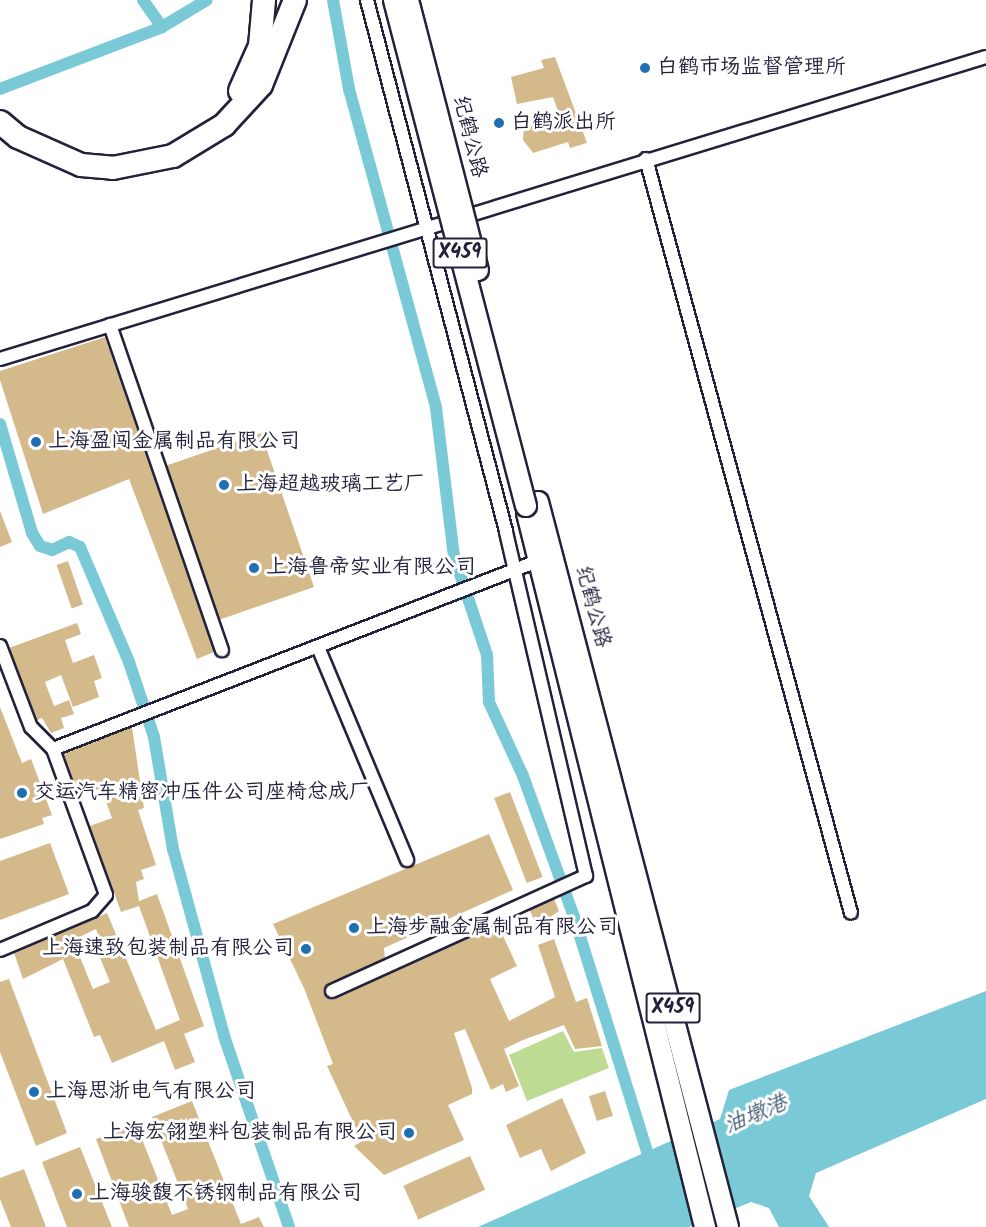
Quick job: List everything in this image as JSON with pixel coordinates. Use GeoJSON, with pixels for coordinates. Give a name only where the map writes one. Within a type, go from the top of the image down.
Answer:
{"type":"FeatureCollection","features":[{"type":"Feature","properties":{"kind":"highway"},"geometry":{"type":"LineString","coordinates":[[1,114],[51,146],[82,156],[113,159],[170,147],[195,135],[237,96],[260,46],[264,0]]}},
{"type":"Feature","properties":{"kind":"highway"},"geometry":{"type":"LineString","coordinates":[[1,114],[18,137],[81,165],[143,165],[172,156],[224,125],[261,85],[295,0]]}},
{"type":"Feature","properties":{"kind":"main road","name":"纪鹤公路"},"geometry":{"type":"LineString","coordinates":[[394,0],[532,504],[618,790],[728,1227]]}},
{"type":"Feature","properties":{"kind":"main road","name":"纪鹤公路"},"geometry":{"type":"LineString","coordinates":[[408,0],[532,504],[540,560],[705,1227]]}},
{"type":"Feature","properties":{"kind":"street"},"geometry":{"type":"LineString","coordinates":[[332,991],[586,876],[515,570],[367,0]]}},
{"type":"Feature","properties":{"kind":"street"},"geometry":{"type":"LineString","coordinates":[[2,359],[398,235],[986,57]]}},
{"type":"Feature","properties":{"kind":"street"},"geometry":{"type":"LineString","coordinates":[[646,159],[851,913]]}},
{"type":"Feature","properties":{"kind":"street"},"geometry":{"type":"LineString","coordinates":[[110,325],[222,650]]}},
{"type":"Feature","properties":{"kind":"street"},"geometry":{"type":"LineString","coordinates":[[53,749],[128,717],[454,597],[540,560]]}},
{"type":"Feature","properties":{"kind":"street"},"geometry":{"type":"LineString","coordinates":[[0,646],[31,727],[53,749],[105,901],[0,950]]}},
{"type":"Feature","properties":{"kind":"street"},"geometry":{"type":"LineString","coordinates":[[318,647],[407,860]]}},
{"type":"Feature","properties":{"kind":"green space"},"geometry":{"type":"Polygon","coordinates":[[[563,1031],[574,1052],[602,1048],[609,1068],[527,1101],[509,1055],[563,1031]]]}},
{"type":"Feature","properties":{"kind":"water","name":"油墩港"},"geometry":{"type":"Polygon","coordinates":[[[986,991],[986,1099],[816,1173],[809,1196],[829,1227],[779,1227],[769,1208],[751,1202],[689,1227],[478,1227],[720,1119],[729,1090],[986,991]]]}},
{"type":"Feature","properties":{"kind":"building"},"geometry":{"type":"Polygon","coordinates":[[[555,57],[587,143],[570,148],[568,142],[533,153],[523,140],[524,128],[560,117],[553,97],[517,104],[511,77],[544,68],[541,60],[555,57]]]}},
{"type":"Feature","properties":{"kind":"building"},"geometry":{"type":"Polygon","coordinates":[[[105,337],[214,652],[197,659],[129,479],[43,514],[0,380],[0,371],[105,337]]]}},
{"type":"Feature","properties":{"kind":"building"},"geometry":{"type":"Polygon","coordinates":[[[261,433],[314,587],[220,620],[166,466],[261,433]]]}},
{"type":"Feature","properties":{"kind":"building"},"geometry":{"type":"Polygon","coordinates":[[[0,511],[12,542],[0,547],[0,511]]]}},
{"type":"Feature","properties":{"kind":"building"},"geometry":{"type":"Polygon","coordinates":[[[68,561],[83,604],[72,608],[57,565],[68,561]]]}},
{"type":"Feature","properties":{"kind":"building"},"geometry":{"type":"Polygon","coordinates":[[[77,623],[81,634],[65,640],[73,663],[94,655],[102,678],[94,681],[99,697],[73,707],[61,675],[45,682],[54,706],[69,700],[74,714],[61,718],[64,728],[51,733],[42,718],[37,720],[9,648],[77,623]]]}},
{"type":"Feature","properties":{"kind":"building","name":"交运汽车精密冲压件公司座椅总成厂"},"geometry":{"type":"Polygon","coordinates":[[[0,707],[22,763],[31,759],[52,815],[42,818],[44,824],[0,839],[0,707]]]}},
{"type":"Feature","properties":{"kind":"building"},"geometry":{"type":"Polygon","coordinates":[[[132,727],[144,808],[138,810],[156,865],[141,870],[144,879],[136,882],[139,901],[157,894],[204,1026],[184,1034],[195,1062],[175,1070],[164,1041],[112,1063],[100,1035],[94,1037],[63,959],[23,979],[14,953],[107,913],[156,1030],[180,1020],[139,906],[121,912],[90,826],[112,818],[101,788],[79,796],[64,754],[132,727]],[[96,929],[73,940],[93,989],[110,982],[96,948],[102,945],[96,929]]]}},
{"type":"Feature","properties":{"kind":"building"},"geometry":{"type":"Polygon","coordinates":[[[510,792],[543,877],[527,883],[494,798],[510,792]]]}},
{"type":"Feature","properties":{"kind":"building"},"geometry":{"type":"Polygon","coordinates":[[[489,834],[513,890],[384,948],[385,958],[328,984],[325,995],[335,999],[498,925],[517,966],[490,979],[509,1021],[555,997],[538,945],[554,939],[576,1002],[587,998],[602,1046],[575,1049],[564,1025],[504,1049],[519,1086],[506,1092],[503,1084],[491,1090],[465,1029],[454,1033],[472,1088],[472,1094],[448,1105],[464,1140],[384,1175],[354,1146],[362,1141],[327,1066],[333,1064],[304,988],[273,924],[489,834]]]}},
{"type":"Feature","properties":{"kind":"building"},"geometry":{"type":"Polygon","coordinates":[[[50,843],[69,894],[0,920],[0,861],[50,843]]]}},
{"type":"Feature","properties":{"kind":"building"},"geometry":{"type":"Polygon","coordinates":[[[554,899],[559,911],[536,927],[530,910],[554,899]]]}},
{"type":"Feature","properties":{"kind":"building","name":"上海思浙电气有限公司"},"geometry":{"type":"Polygon","coordinates":[[[9,979],[67,1133],[36,1146],[0,1052],[0,982],[9,979]]]}},
{"type":"Feature","properties":{"kind":"building"},"geometry":{"type":"Polygon","coordinates":[[[605,1091],[613,1116],[597,1121],[589,1096],[605,1091]]]}},
{"type":"Feature","properties":{"kind":"building"},"geometry":{"type":"Polygon","coordinates":[[[562,1098],[586,1153],[551,1171],[541,1149],[520,1158],[506,1125],[562,1098]]]}},
{"type":"Feature","properties":{"kind":"building"},"geometry":{"type":"Polygon","coordinates":[[[192,1101],[241,1224],[259,1217],[264,1227],[129,1227],[96,1139],[136,1124],[172,1215],[188,1209],[152,1117],[192,1101]]]}},
{"type":"Feature","properties":{"kind":"building","name":"上海骏馥不锈钢制品有限公司"},"geometry":{"type":"Polygon","coordinates":[[[80,1147],[112,1227],[67,1227],[42,1162],[80,1147]]]}},
{"type":"Feature","properties":{"kind":"building"},"geometry":{"type":"Polygon","coordinates":[[[470,1156],[485,1190],[418,1219],[403,1186],[470,1156]]]}},
{"type":"Feature","properties":{"kind":"building"},"geometry":{"type":"Polygon","coordinates":[[[24,1169],[46,1227],[11,1227],[0,1199],[0,1178],[24,1169]]]}},
{"type":"Feature","properties":{"kind":"waterway"},"geometry":{"type":"LineString","coordinates":[[143,0],[162,27]]}},
{"type":"Feature","properties":{"kind":"waterway"},"geometry":{"type":"LineString","coordinates":[[0,89],[162,27],[207,0]]}},
{"type":"Feature","properties":{"kind":"waterway"},"geometry":{"type":"LineString","coordinates":[[333,0],[349,89],[436,408],[454,556],[487,655],[489,702],[523,776],[574,917],[647,1152]]}},
{"type":"Feature","properties":{"kind":"waterway"},"geometry":{"type":"LineString","coordinates":[[0,424],[32,533],[40,546],[52,550],[69,542],[80,547],[129,662],[154,737],[173,849],[224,1036],[289,1227]]}},
{"type":"Feature","properties":{"kind":"place","name":"白鹤市场监督管理所"},"geometry":{"type":"Point","coordinates":[645,68]}},
{"type":"Feature","properties":{"kind":"place","name":"白鹤派出所"},"geometry":{"type":"Point","coordinates":[499,123]}},
{"type":"Feature","properties":{"kind":"place","name":"上海盈闯金属制品有限公司"},"geometry":{"type":"Point","coordinates":[36,442]}},
{"type":"Feature","properties":{"kind":"place","name":"上海超越玻璃工艺厂"},"geometry":{"type":"Point","coordinates":[224,485]}},
{"type":"Feature","properties":{"kind":"place","name":"上海鲁帝实业有限公司"},"geometry":{"type":"Point","coordinates":[254,568]}},
{"type":"Feature","properties":{"kind":"place","name":"交运汽车精密冲压件公司座椅总成厂"},"geometry":{"type":"Point","coordinates":[22,793]}},
{"type":"Feature","properties":{"kind":"place","name":"上海步融金属制品有限公司"},"geometry":{"type":"Point","coordinates":[354,928]}},
{"type":"Feature","properties":{"kind":"place","name":"上海速致包装制品有限公司"},"geometry":{"type":"Point","coordinates":[306,949]}},
{"type":"Feature","properties":{"kind":"place","name":"上海思浙电气有限公司"},"geometry":{"type":"Point","coordinates":[34,1092]}},
{"type":"Feature","properties":{"kind":"place","name":"上海宏翎塑料包装制品有限公司"},"geometry":{"type":"Point","coordinates":[409,1133]}},
{"type":"Feature","properties":{"kind":"place","name":"上海骏馥不锈钢制品有限公司"},"geometry":{"type":"Point","coordinates":[77,1194]}}]}
